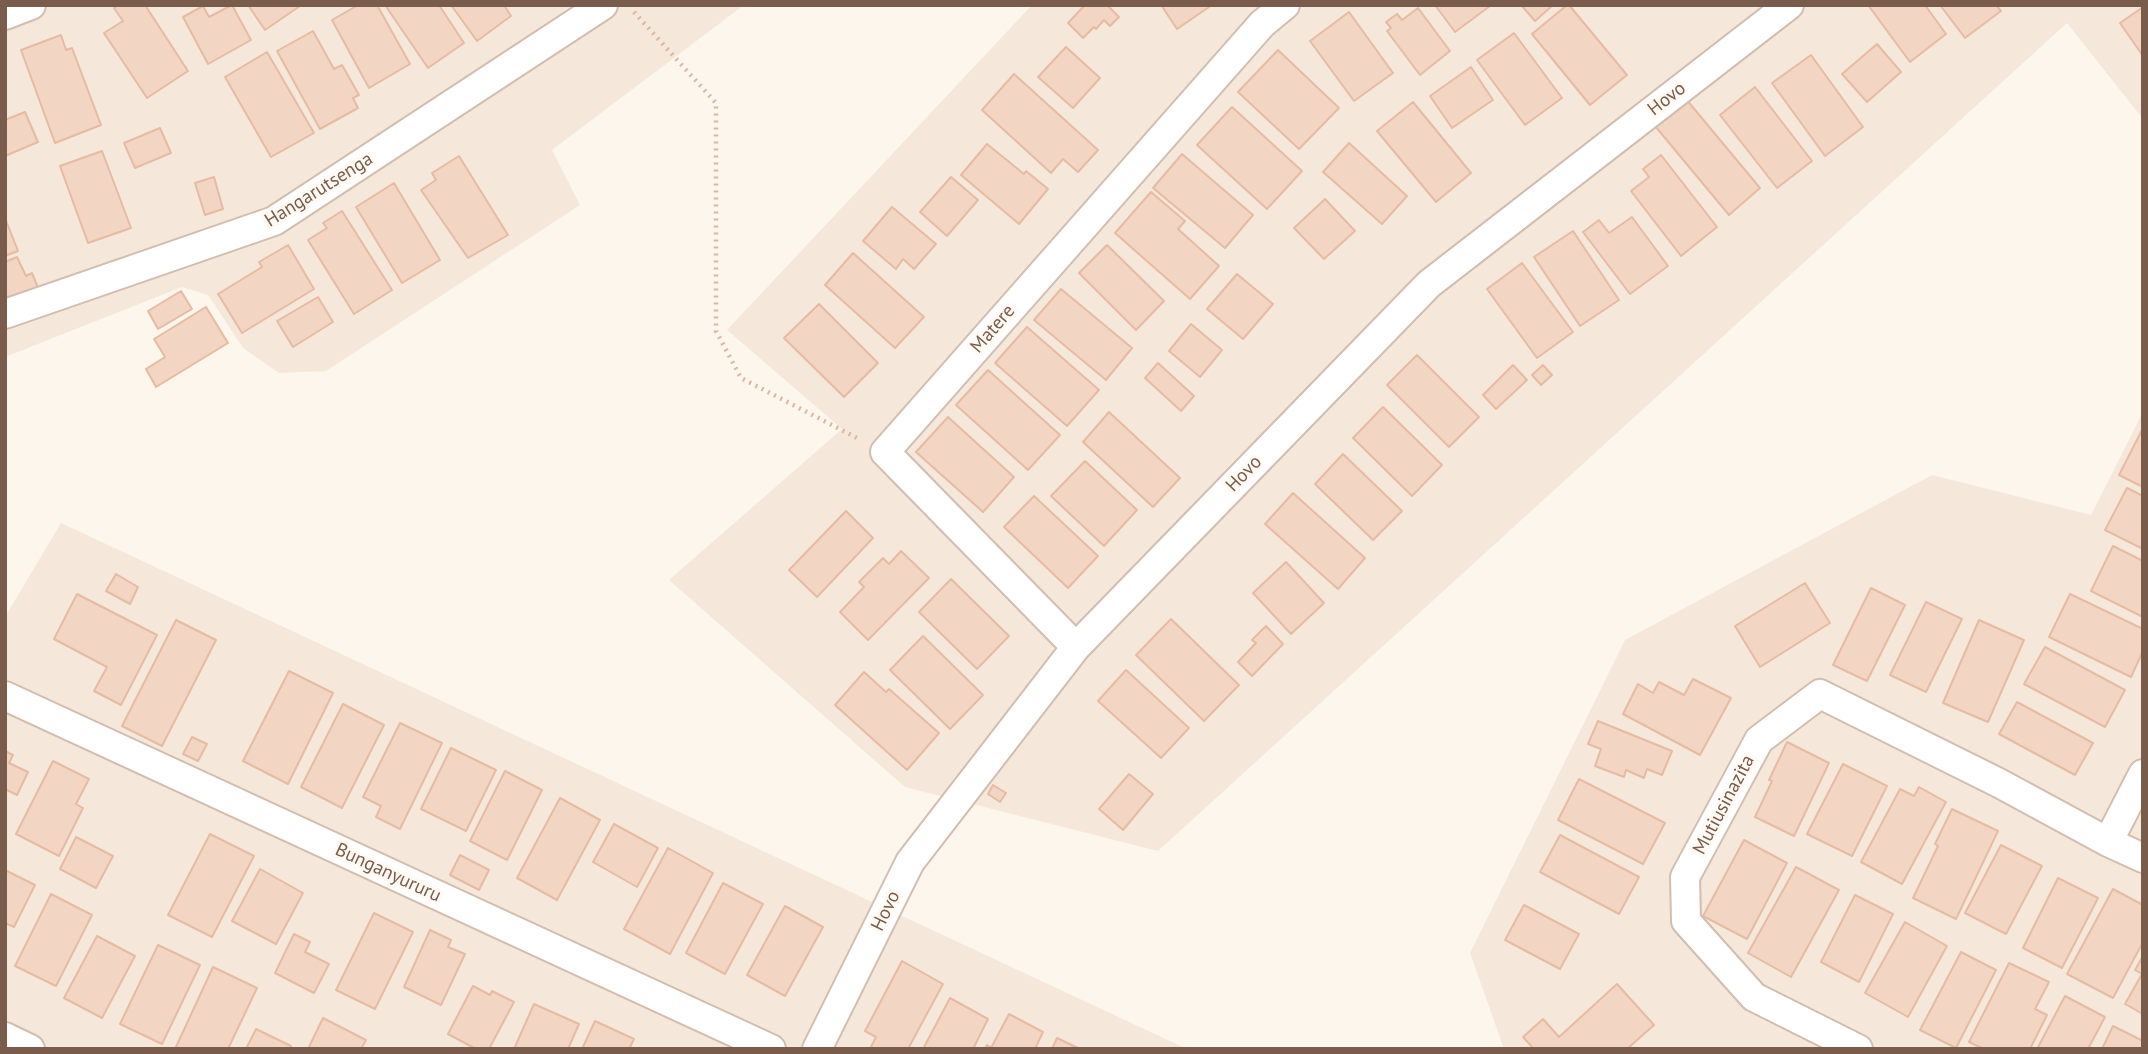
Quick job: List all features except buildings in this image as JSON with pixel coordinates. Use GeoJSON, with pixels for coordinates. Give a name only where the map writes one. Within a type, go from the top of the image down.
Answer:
{"type":"FeatureCollection","features":[{"type":"Feature","properties":{"kind":"street"},"geometry":{"type":"LineString","coordinates":[[5,15],[32,5]]}},
{"type":"Feature","properties":{"kind":"street","name":"Hangarutsenga"},"geometry":{"type":"LineString","coordinates":[[5,314],[274,221],[603,5]]}},
{"type":"Feature","properties":{"kind":"street","name":"Matere"},"geometry":{"type":"LineString","coordinates":[[885,452],[1262,24],[1285,5]]}},
{"type":"Feature","properties":{"kind":"street","name":"Hovo"},"geometry":{"type":"LineString","coordinates":[[817,1049],[910,862],[1076,647],[1429,284],[1789,5]]}},
{"type":"Feature","properties":{"kind":"street"},"geometry":{"type":"LineString","coordinates":[[885,452],[1076,647]]}},
{"type":"Feature","properties":{"kind":"street","name":"Mutiusinazita"},"geometry":{"type":"LineString","coordinates":[[1858,1049],[1754,997],[1686,921],[1685,877],[1759,740],[1820,694],[2143,858]]}},
{"type":"Feature","properties":{"kind":"street","name":"Bunganyururu"},"geometry":{"type":"LineString","coordinates":[[5,696],[771,1049]]}},
{"type":"Feature","properties":{"kind":"street"},"geometry":{"type":"LineString","coordinates":[[2108,842],[2143,774]]}},
{"type":"Feature","properties":{"kind":"path"},"geometry":{"type":"LineString","coordinates":[[628,5],[716,103],[716,331],[741,378],[885,452]]}},
{"type":"Feature","properties":{"kind":"shaded area"},"geometry":{"type":"Polygon","coordinates":[[[5,5],[744,5],[552,150],[580,205],[326,371],[279,373],[243,348],[208,295],[182,287],[5,357],[5,5]]]}},
{"type":"Feature","properties":{"kind":"shaded area"},"geometry":{"type":"Polygon","coordinates":[[[1032,5],[2143,5],[2143,119],[2067,23],[1158,851],[905,787],[669,580],[842,429],[727,330],[1032,5]]]}},
{"type":"Feature","properties":{"kind":"shaded area"},"geometry":{"type":"Polygon","coordinates":[[[2143,412],[2143,1049],[1504,1049],[1470,953],[1625,640],[1932,475],[2091,515],[2143,412]]]}},
{"type":"Feature","properties":{"kind":"shaded area"},"geometry":{"type":"Polygon","coordinates":[[[61,523],[1187,1049],[5,1049],[5,617],[61,523]]]}}]}
